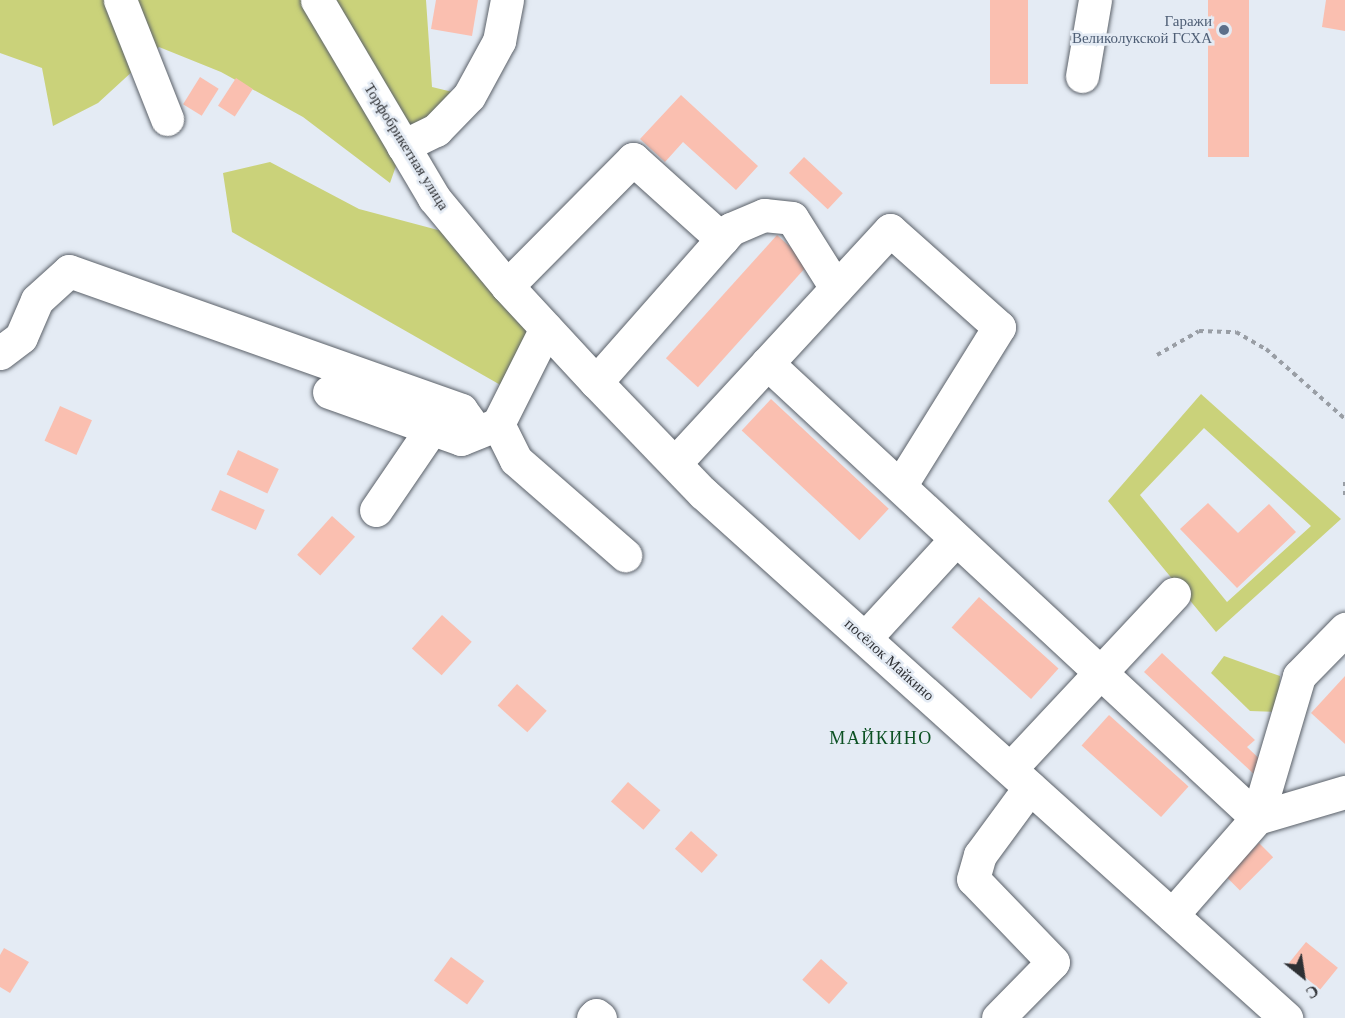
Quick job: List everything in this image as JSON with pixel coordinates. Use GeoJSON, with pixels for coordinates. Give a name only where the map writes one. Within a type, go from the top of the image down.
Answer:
{"type":"FeatureCollection","features":[{"type":"Feature","properties":{"kind":"street"},"geometry":{"type":"LineString","coordinates":[[120,0],[167,119]]}},
{"type":"Feature","properties":{"kind":"street","name":"Торфобрикетная улица"},"geometry":{"type":"LineString","coordinates":[[316,0],[434,198],[507,286]]}},
{"type":"Feature","properties":{"kind":"street"},"geometry":{"type":"LineString","coordinates":[[403,146],[436,130],[469,96],[499,41],[507,0]]}},
{"type":"Feature","properties":{"kind":"street"},"geometry":{"type":"LineString","coordinates":[[1082,76],[1095,0]]}},
{"type":"Feature","properties":{"kind":"street"},"geometry":{"type":"LineString","coordinates":[[507,286],[633,159],[722,239]]}},
{"type":"Feature","properties":{"kind":"street"},"geometry":{"type":"LineString","coordinates":[[596,382],[731,229],[764,215],[792,218],[836,288]]}},
{"type":"Feature","properties":{"kind":"street"},"geometry":{"type":"LineString","coordinates":[[675,463],[890,230],[999,327],[900,486]]}},
{"type":"Feature","properties":{"kind":"street"},"geometry":{"type":"LineString","coordinates":[[0,353],[21,337],[37,300],[69,271],[461,410],[488,428],[516,460],[625,555]]}},
{"type":"Feature","properties":{"kind":"street","name":"посёлок Майкино"},"geometry":{"type":"LineString","coordinates":[[507,286],[703,493],[1286,1018]]}},
{"type":"Feature","properties":{"kind":"street"},"geometry":{"type":"LineString","coordinates":[[328,392],[461,438],[488,428],[546,328]]}},
{"type":"Feature","properties":{"kind":"street"},"geometry":{"type":"LineString","coordinates":[[767,363],[1257,818]]}},
{"type":"Feature","properties":{"kind":"street"},"geometry":{"type":"LineString","coordinates":[[376,510],[432,428]]}},
{"type":"Feature","properties":{"kind":"street"},"geometry":{"type":"LineString","coordinates":[[865,638],[956,539]]}},
{"type":"Feature","properties":{"kind":"street"},"geometry":{"type":"LineString","coordinates":[[998,1018],[1053,962],[973,879],[980,855],[1020,778],[1100,673],[1174,594]]}},
{"type":"Feature","properties":{"kind":"street"},"geometry":{"type":"LineString","coordinates":[[1172,915],[1257,818],[1299,676],[1345,629]]}},
{"type":"Feature","properties":{"kind":"street"},"geometry":{"type":"LineString","coordinates":[[1257,818],[1345,792]]}},
{"type":"Feature","properties":{"kind":"street"},"geometry":{"type":"LineString","coordinates":[[593,1018],[596,1015],[600,1018]]}},
{"type":"Feature","properties":{"kind":"path"},"geometry":{"type":"LineString","coordinates":[[1157,355],[1199,331],[1236,332],[1266,349],[1345,419]]}},
{"type":"Feature","properties":{"kind":"path"},"geometry":{"type":"LineString","coordinates":[[1345,482],[1345,495]]}},
{"type":"Feature","properties":{"kind":"green space"},"geometry":{"type":"Polygon","coordinates":[[[0,0],[426,0],[432,87],[469,96],[403,146],[390,183],[303,117],[221,72],[159,47],[98,103],[53,126],[42,68],[0,53],[0,0]]]}},
{"type":"Feature","properties":{"kind":"green space"},"geometry":{"type":"Polygon","coordinates":[[[270,162],[359,209],[468,238],[546,328],[504,387],[232,232],[223,173],[270,162]]]}},
{"type":"Feature","properties":{"kind":"green space"},"geometry":{"type":"Polygon","coordinates":[[[1201,394],[1341,519],[1216,632],[1108,501],[1201,394]],[[1204,428],[1140,495],[1227,602],[1311,526],[1204,428]]]}},
{"type":"Feature","properties":{"kind":"green space"},"geometry":{"type":"Polygon","coordinates":[[[1224,656],[1280,676],[1278,712],[1250,711],[1211,673],[1224,656]]]}},
{"type":"Feature","properties":{"kind":"building"},"geometry":{"type":"Polygon","coordinates":[[[436,0],[478,0],[472,36],[431,29],[436,0]]]}},
{"type":"Feature","properties":{"kind":"building"},"geometry":{"type":"Polygon","coordinates":[[[990,0],[1028,0],[1028,84],[990,84],[990,0]]]}},
{"type":"Feature","properties":{"kind":"building"},"geometry":{"type":"Polygon","coordinates":[[[1208,0],[1249,0],[1249,157],[1208,157],[1208,0]]]}},
{"type":"Feature","properties":{"kind":"building"},"geometry":{"type":"Polygon","coordinates":[[[1326,0],[1345,0],[1345,31],[1322,27],[1326,0]]]}},
{"type":"Feature","properties":{"kind":"building"},"geometry":{"type":"Polygon","coordinates":[[[200,77],[219,89],[202,116],[183,104],[200,77]]]}},
{"type":"Feature","properties":{"kind":"building"},"geometry":{"type":"Polygon","coordinates":[[[236,78],[253,89],[235,117],[218,106],[236,78]]]}},
{"type":"Feature","properties":{"kind":"building"},"geometry":{"type":"Polygon","coordinates":[[[681,95],[758,166],[736,190],[683,142],[665,162],[640,139],[681,95]]]}},
{"type":"Feature","properties":{"kind":"building"},"geometry":{"type":"Polygon","coordinates":[[[804,157],[843,193],[828,209],[789,173],[804,157]]]}},
{"type":"Feature","properties":{"kind":"building"},"geometry":{"type":"Polygon","coordinates":[[[777,235],[809,264],[698,387],[666,358],[777,235]]]}},
{"type":"Feature","properties":{"kind":"building"},"geometry":{"type":"Polygon","coordinates":[[[771,399],[889,509],[859,540],[742,430],[771,399]]]}},
{"type":"Feature","properties":{"kind":"building"},"geometry":{"type":"Polygon","coordinates":[[[60,406],[92,420],[77,455],[45,441],[60,406]]]}},
{"type":"Feature","properties":{"kind":"building"},"geometry":{"type":"Polygon","coordinates":[[[238,450],[279,469],[267,493],[227,474],[238,450]]]}},
{"type":"Feature","properties":{"kind":"building"},"geometry":{"type":"Polygon","coordinates":[[[220,490],[265,510],[256,530],[211,510],[220,490]]]}},
{"type":"Feature","properties":{"kind":"building"},"geometry":{"type":"Polygon","coordinates":[[[1208,503],[1238,533],[1269,504],[1296,532],[1237,588],[1180,529],[1208,503]]]}},
{"type":"Feature","properties":{"kind":"building"},"geometry":{"type":"Polygon","coordinates":[[[332,516],[355,537],[320,575],[297,555],[332,516]]]}},
{"type":"Feature","properties":{"kind":"building"},"geometry":{"type":"Polygon","coordinates":[[[979,597],[1059,669],[1031,699],[952,627],[979,597]]]}},
{"type":"Feature","properties":{"kind":"building"},"geometry":{"type":"Polygon","coordinates":[[[442,615],[472,642],[442,675],[412,648],[442,615]]]}},
{"type":"Feature","properties":{"kind":"building"},"geometry":{"type":"Polygon","coordinates":[[[1162,653],[1255,740],[1247,747],[1266,765],[1256,776],[1144,672],[1162,653]]]}},
{"type":"Feature","properties":{"kind":"building"},"geometry":{"type":"Polygon","coordinates":[[[1345,676],[1345,744],[1311,713],[1345,676]]]}},
{"type":"Feature","properties":{"kind":"building"},"geometry":{"type":"Polygon","coordinates":[[[517,684],[547,711],[527,732],[498,706],[517,684]]]}},
{"type":"Feature","properties":{"kind":"building"},"geometry":{"type":"Polygon","coordinates":[[[1109,715],[1189,787],[1161,817],[1082,745],[1109,715]]]}},
{"type":"Feature","properties":{"kind":"building"},"geometry":{"type":"Polygon","coordinates":[[[628,782],[660,810],[643,830],[611,802],[628,782]]]}},
{"type":"Feature","properties":{"kind":"building"},"geometry":{"type":"Polygon","coordinates":[[[691,831],[718,855],[702,873],[675,849],[691,831]]]}},
{"type":"Feature","properties":{"kind":"building"},"geometry":{"type":"Polygon","coordinates":[[[1259,843],[1273,857],[1240,890],[1226,876],[1259,843]]]}},
{"type":"Feature","properties":{"kind":"building"},"geometry":{"type":"Polygon","coordinates":[[[1306,942],[1338,968],[1320,990],[1288,964],[1306,942]]]}},
{"type":"Feature","properties":{"kind":"building"},"geometry":{"type":"Polygon","coordinates":[[[4,948],[29,962],[10,993],[0,987],[0,955],[4,948]]]}},
{"type":"Feature","properties":{"kind":"building"},"geometry":{"type":"Polygon","coordinates":[[[451,957],[484,981],[467,1005],[434,980],[451,957]]]}},
{"type":"Feature","properties":{"kind":"building"},"geometry":{"type":"Polygon","coordinates":[[[821,959],[848,983],[829,1004],[802,980],[821,959]]]}},
{"type":"Feature","properties":{"kind":"place","name":"Гаражи Великолукской ГСХА"},"geometry":{"type":"Point","coordinates":[1224,30]}},
{"type":"Feature","properties":{"kind":"district","name":"МАЙКИНО"},"geometry":{"type":"Point","coordinates":[881,738]}}]}
